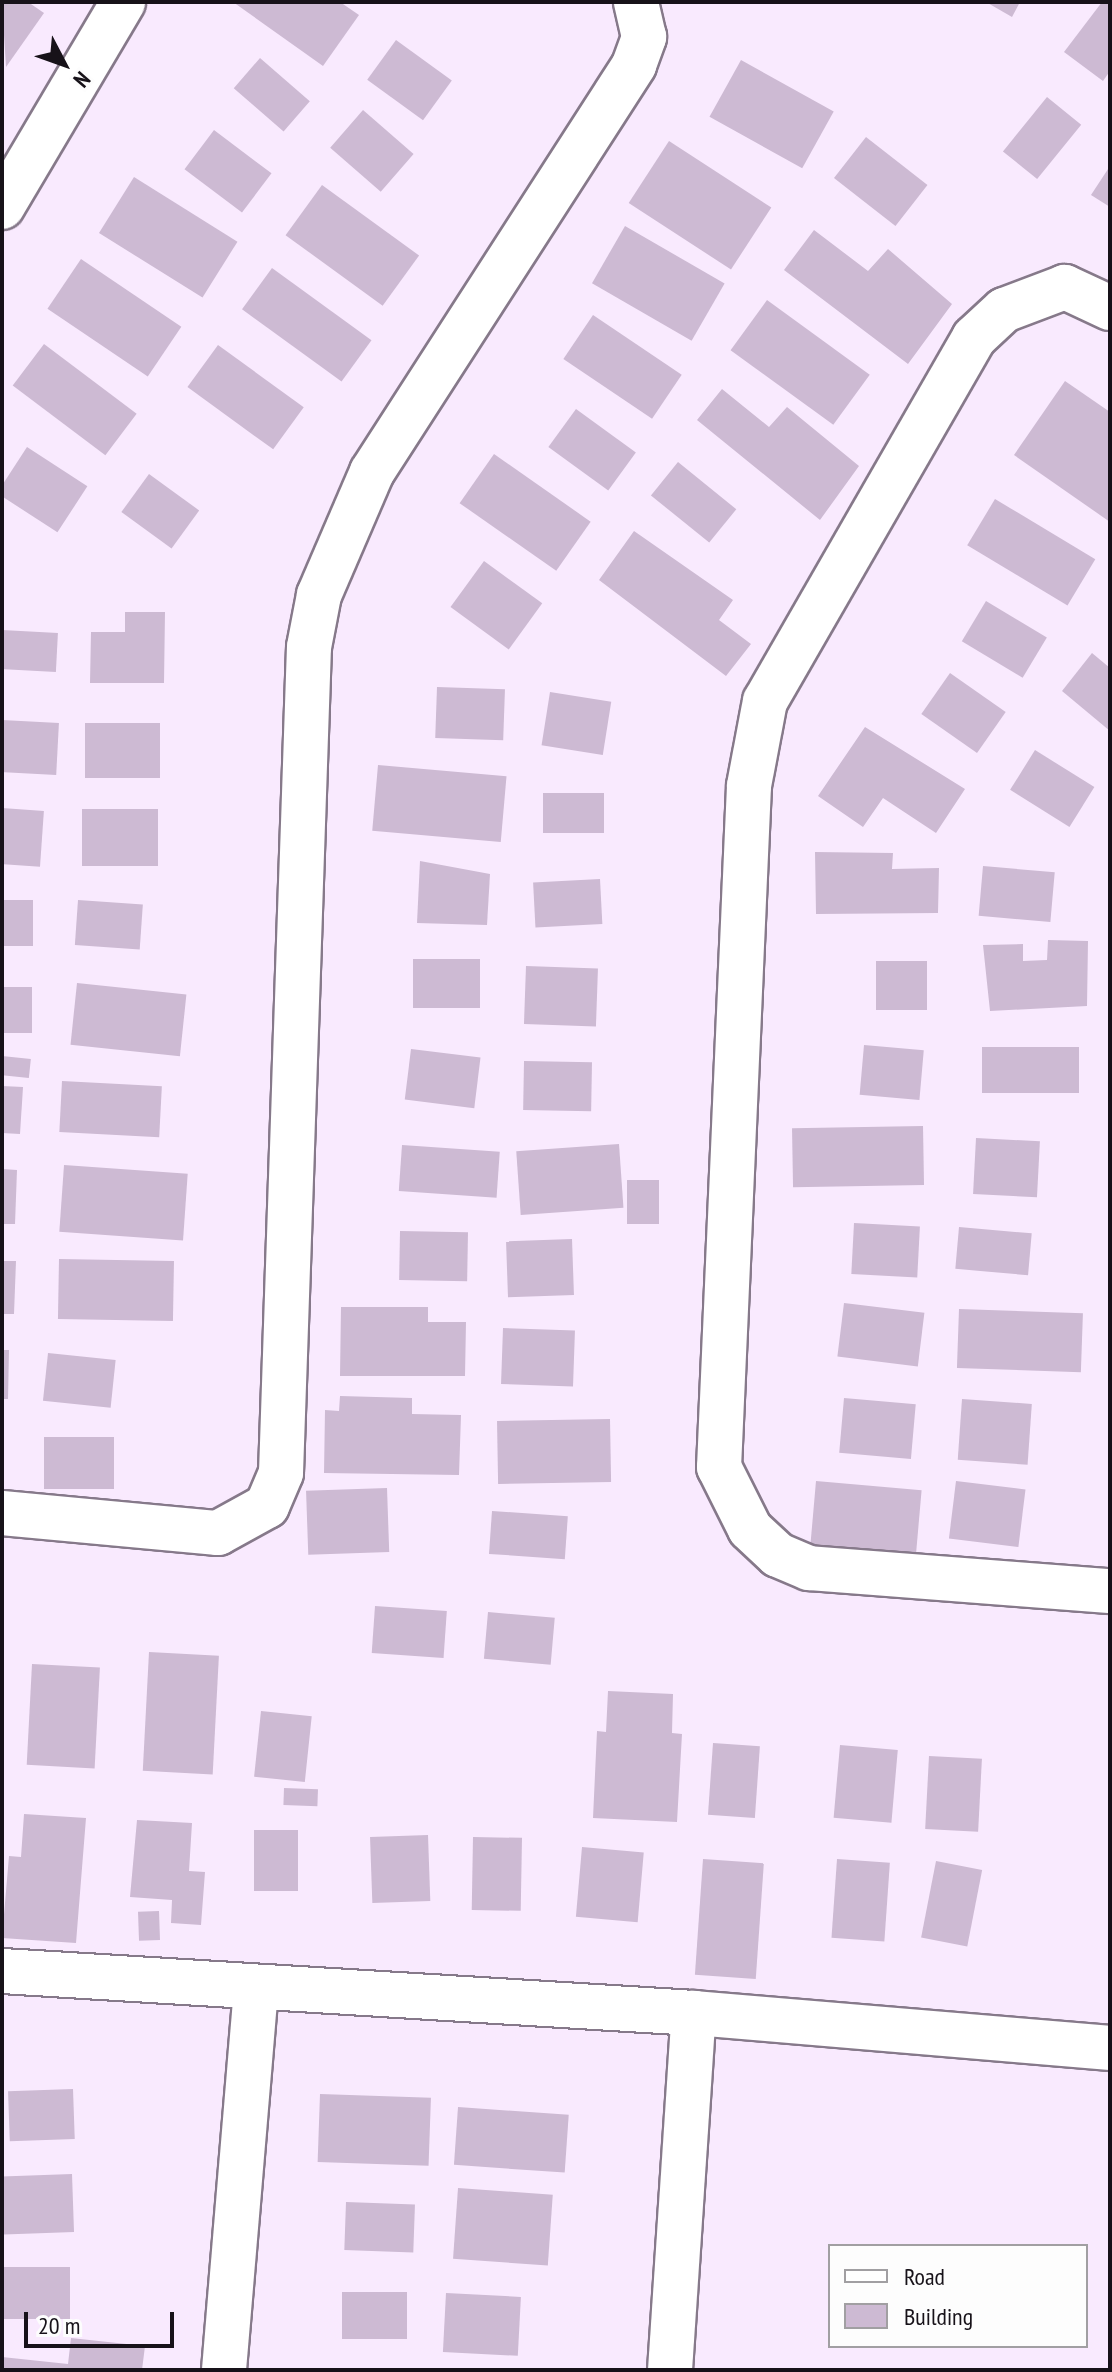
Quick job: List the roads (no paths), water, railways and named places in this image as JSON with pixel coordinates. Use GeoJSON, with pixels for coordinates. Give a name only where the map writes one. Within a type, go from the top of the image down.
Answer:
{"type":"FeatureCollection","features":[{"type":"Feature","properties":{"kind":"street"},"geometry":{"type":"LineString","coordinates":[[2,207],[123,2]]}},
{"type":"Feature","properties":{"kind":"street"},"geometry":{"type":"LineString","coordinates":[[2,1513],[218,1533],[267,1506],[281,1473],[309,647],[319,595],[372,472],[634,65],[644,37],[636,2]]}},
{"type":"Feature","properties":{"kind":"street"},"geometry":{"type":"LineString","coordinates":[[1110,308],[1065,287],[1004,310],[974,338],[765,701],[749,786],[719,1467],[750,1529],[778,1555],[809,1568],[1110,1591]]}},
{"type":"Feature","properties":{"kind":"street"},"geometry":{"type":"LineString","coordinates":[[2,1971],[694,2013],[1110,2048]]}},
{"type":"Feature","properties":{"kind":"street"},"geometry":{"type":"LineString","coordinates":[[224,2370],[256,1987]]}},
{"type":"Feature","properties":{"kind":"street"},"geometry":{"type":"LineString","coordinates":[[670,2370],[694,2013]]}}]}
